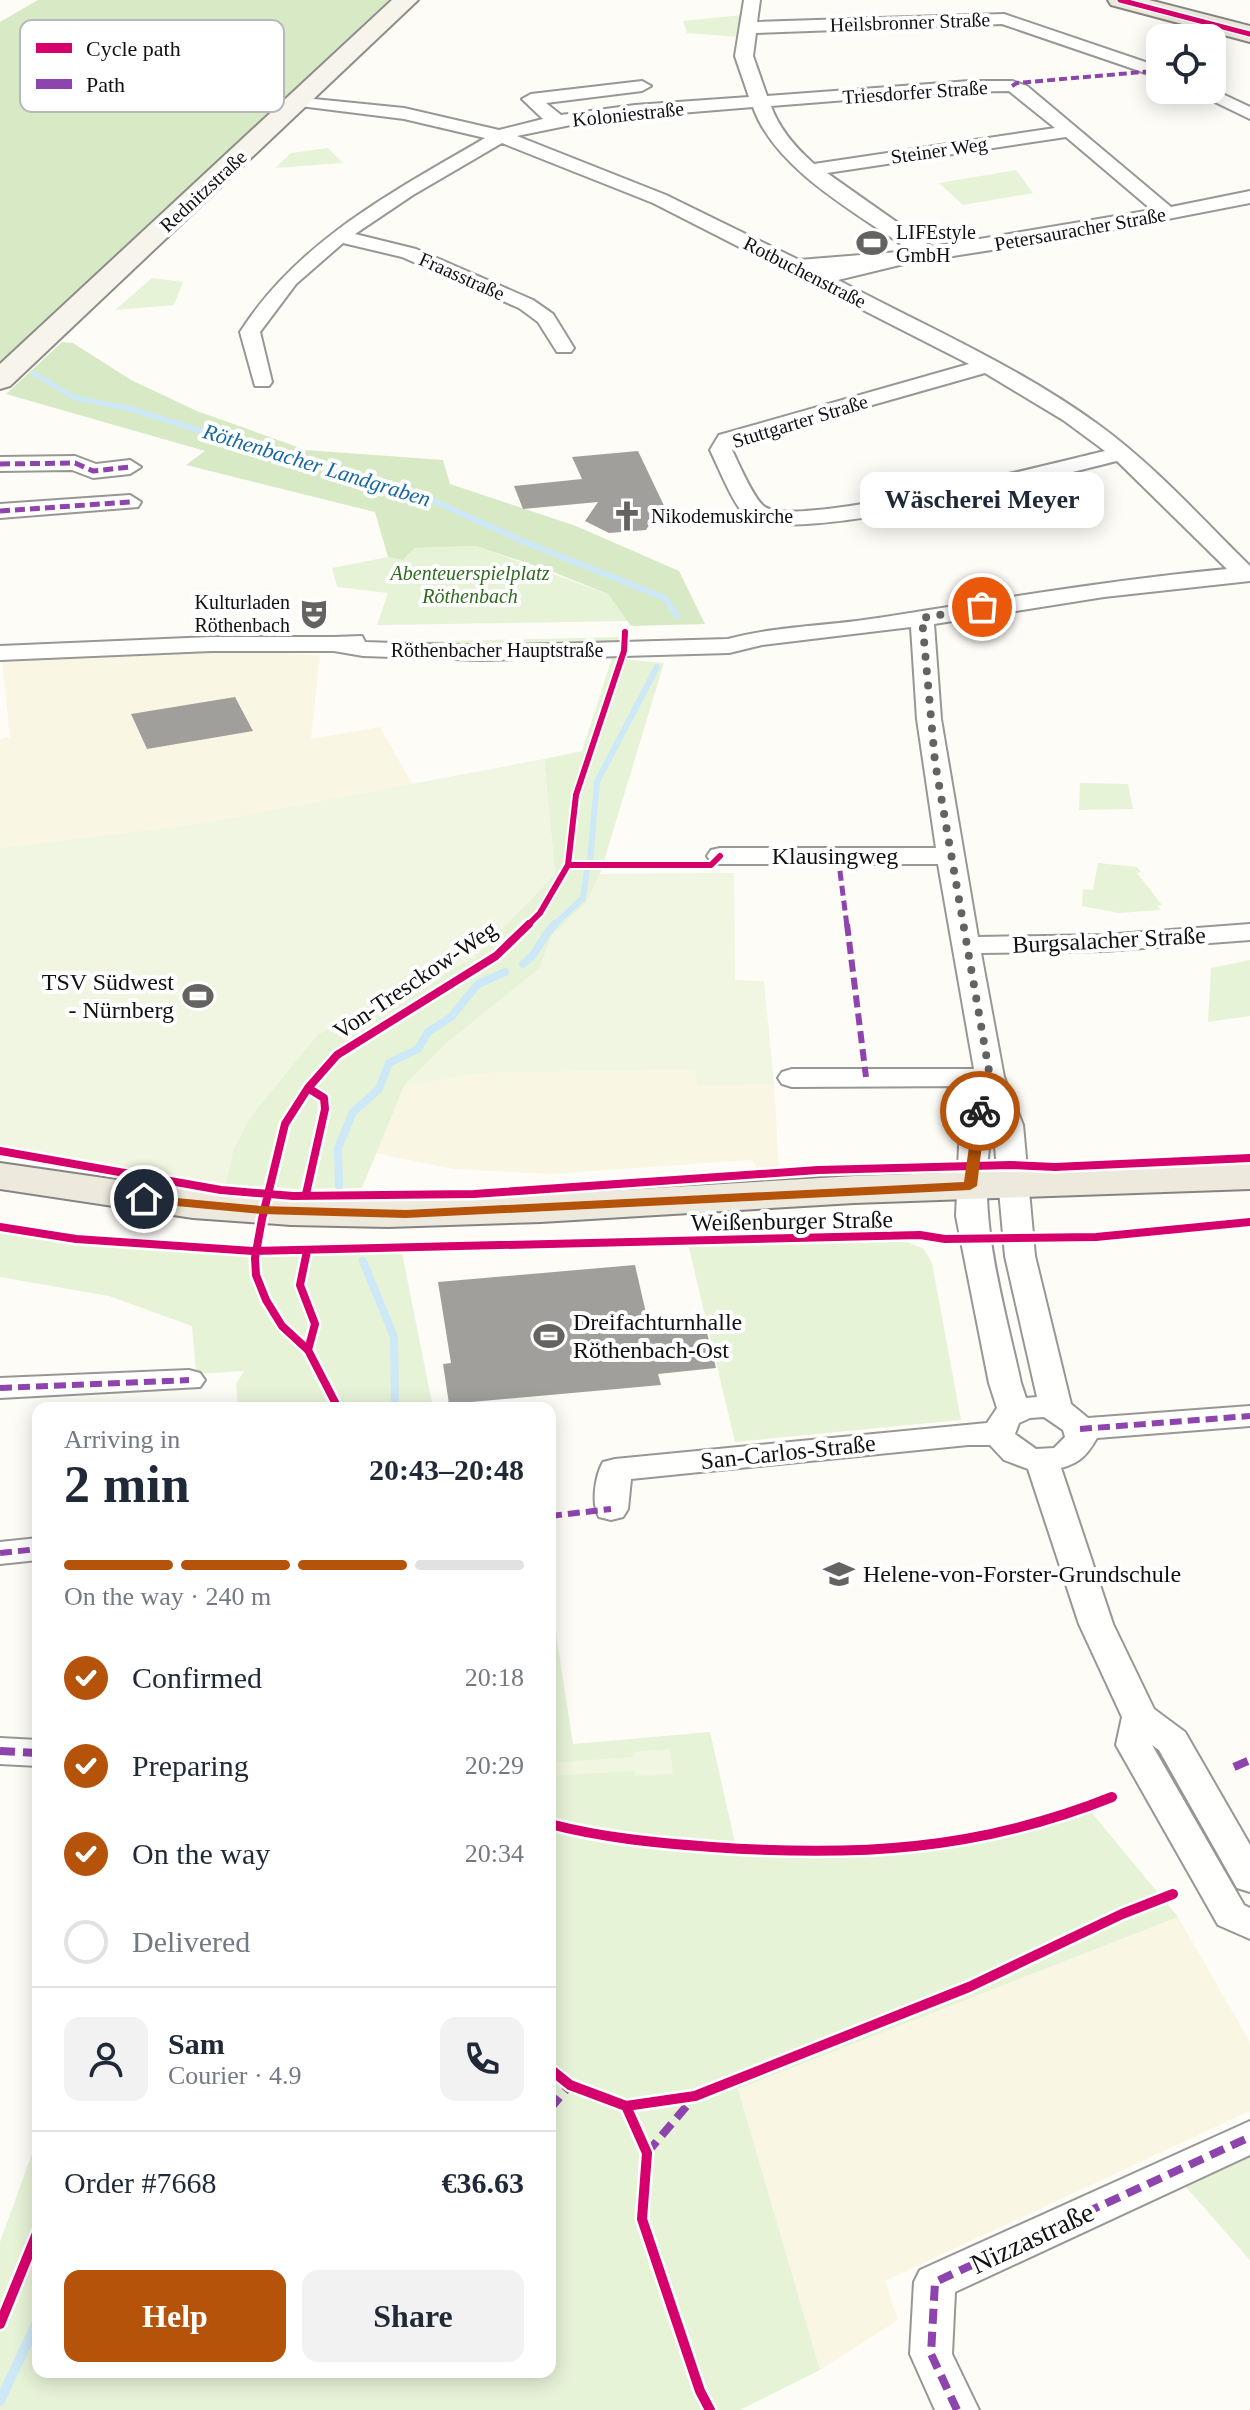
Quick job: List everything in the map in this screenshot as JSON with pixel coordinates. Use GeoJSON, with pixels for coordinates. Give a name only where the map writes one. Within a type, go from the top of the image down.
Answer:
{"type":"FeatureCollection","features":[{"type":"Feature","properties":{"kind":"main road","name":"Rednitzstraße"},"geometry":{"type":"LineString","coordinates":[[0,380],[406,0]]}},
{"type":"Feature","properties":{"kind":"main road"},"geometry":{"type":"LineString","coordinates":[[1120,0],[1250,34]]}},
{"type":"Feature","properties":{"kind":"main road"},"geometry":{"type":"LineString","coordinates":[[1145,0],[1250,27]]}},
{"type":"Feature","properties":{"kind":"main road","name":"Weißenburger Straße"},"geometry":{"type":"LineString","coordinates":[[0,1176],[181,1203],[357,1214],[471,1212],[785,1193],[992,1200],[1250,1203]]}},
{"type":"Feature","properties":{"kind":"main road","name":"Weißenburger Straße"},"geometry":{"type":"LineString","coordinates":[[0,1207],[136,1225],[285,1232],[992,1200],[1250,1176]]}},
{"type":"Feature","properties":{"kind":"street"},"geometry":{"type":"LineString","coordinates":[[752,0],[746,28],[745,67],[779,136],[810,170],[918,255]]}},
{"type":"Feature","properties":{"kind":"street","name":"Heilsbronner Straße"},"geometry":{"type":"LineString","coordinates":[[746,28],[1004,19],[1146,68]]}},
{"type":"Feature","properties":{"kind":"street"},"geometry":{"type":"LineString","coordinates":[[558,122],[531,99],[642,86]]}},
{"type":"Feature","properties":{"kind":"street","name":"Triesdorfer Straße"},"geometry":{"type":"LineString","coordinates":[[760,102],[1012,86],[1021,90],[1168,214]]}},
{"type":"Feature","properties":{"kind":"street","name":"Rotbuchenstraße"},"geometry":{"type":"LineString","coordinates":[[300,101],[438,120],[500,138],[593,171],[800,266],[1071,415],[1119,454],[1247,574]]}},
{"type":"Feature","properties":{"kind":"street","name":"Koloniestraße"},"geometry":{"type":"LineString","coordinates":[[262,382],[250,332],[272,297],[339,236],[414,186],[514,131],[622,113],[760,102]]}},
{"type":"Feature","properties":{"kind":"street"},"geometry":{"type":"LineString","coordinates":[[1226,103],[1250,114]]}},
{"type":"Feature","properties":{"kind":"street","name":"Steiner Weg"},"geometry":{"type":"LineString","coordinates":[[810,170],[1069,131]]}},
{"type":"Feature","properties":{"kind":"street","name":"Petersauracher Straße"},"geometry":{"type":"LineString","coordinates":[[800,266],[918,255],[1168,214],[1250,197]]}},
{"type":"Feature","properties":{"kind":"street","name":"Fraasstraße"},"geometry":{"type":"LineString","coordinates":[[339,236],[409,253],[526,304],[546,318],[564,348]]}},
{"type":"Feature","properties":{"kind":"street","name":"Petersauracher Straße"},"geometry":{"type":"LineString","coordinates":[[822,278],[918,255]]}},
{"type":"Feature","properties":{"kind":"street","name":"Stuttgarter Straße"},"geometry":{"type":"LineString","coordinates":[[986,366],[727,440],[721,450],[753,510],[771,519],[798,519],[926,500],[1119,454]]}},
{"type":"Feature","properties":{"kind":"street"},"geometry":{"type":"LineString","coordinates":[[0,464],[75,463],[93,471],[130,467]]}},
{"type":"Feature","properties":{"kind":"street"},"geometry":{"type":"LineString","coordinates":[[0,511],[130,502]]}},
{"type":"Feature","properties":{"kind":"street","name":"Röthenbacher Hauptstraße"},"geometry":{"type":"LineString","coordinates":[[0,653],[211,644],[334,644],[363,649],[482,653],[729,646],[756,637],[858,629],[1111,587],[1247,574]]}},
{"type":"Feature","properties":{"kind":"street"},"geometry":{"type":"LineString","coordinates":[[922,618],[929,719],[950,856],[990,1077],[1008,1125],[992,1200],[1020,1256],[1068,1420],[1081,1437],[1073,1451],[1065,1456],[1042,1460],[1018,1455],[1002,1442],[1007,1422],[1005,1383],[992,1200],[979,1115],[990,1077]]}},
{"type":"Feature","properties":{"kind":"street","name":"Klausingweg"},"geometry":{"type":"LineString","coordinates":[[720,856],[950,856]]}},
{"type":"Feature","properties":{"kind":"street","name":"Burgsalacher Straße"},"geometry":{"type":"LineString","coordinates":[[967,945],[1104,943],[1250,932]]}},
{"type":"Feature","properties":{"kind":"street"},"geometry":{"type":"LineString","coordinates":[[792,1078],[990,1077]]}},
{"type":"Feature","properties":{"kind":"street"},"geometry":{"type":"LineString","coordinates":[[0,1388],[189,1380]]}},
{"type":"Feature","properties":{"kind":"street"},"geometry":{"type":"LineString","coordinates":[[1007,1422],[1035,1407],[1068,1420],[1250,1416]]}},
{"type":"Feature","properties":{"kind":"street","name":"San-Carlos-Straße"},"geometry":{"type":"LineString","coordinates":[[611,1509],[615,1470],[968,1434],[1007,1422]]}},
{"type":"Feature","properties":{"kind":"street"},"geometry":{"type":"LineString","coordinates":[[1042,1460],[1096,1624],[1140,1717],[1172,1741],[1250,1878]]}},
{"type":"Feature","properties":{"kind":"street"},"geometry":{"type":"LineString","coordinates":[[0,1553],[32,1550]]}},
{"type":"Feature","properties":{"kind":"street"},"geometry":{"type":"LineString","coordinates":[[1140,1717],[1134,1745],[1231,1915],[1250,1925]]}},
{"type":"Feature","properties":{"kind":"street"},"geometry":{"type":"LineString","coordinates":[[0,1751],[32,1753]]}},
{"type":"Feature","properties":{"kind":"street","name":"Nizzastraße"},"geometry":{"type":"LineString","coordinates":[[957,2410],[931,2354],[935,2282],[1250,2137]]}},
{"type":"Feature","properties":{"kind":"shaded area"},"geometry":{"type":"Polygon","coordinates":[[[233,650],[320,655],[311,739],[380,727],[412,784],[198,824],[0,848],[0,739],[10,737],[2,659],[233,650]]]}},
{"type":"Feature","properties":{"kind":"shaded area"},"geometry":{"type":"Polygon","coordinates":[[[696,1070],[697,1086],[774,1084],[779,1170],[756,1172],[756,1165],[750,1160],[551,1174],[453,1169],[374,1153],[404,1086],[413,1083],[481,1073],[696,1070]]]}},
{"type":"Feature","properties":{"kind":"shaded area"},"geometry":{"type":"Polygon","coordinates":[[[1178,1917],[1250,2042],[1250,2111],[885,2281],[898,2320],[820,2370],[738,2089],[1178,1917]]]}},
{"type":"Feature","properties":{"kind":"green space"},"geometry":{"type":"Polygon","coordinates":[[[38,0],[389,0],[284,98],[284,20],[20,20],[20,112],[269,112],[0,364],[0,22],[38,0]]]}},
{"type":"Feature","properties":{"kind":"green space"},"geometry":{"type":"Polygon","coordinates":[[[742,15],[740,37],[687,33],[683,21],[742,15]]]}},
{"type":"Feature","properties":{"kind":"green space"},"geometry":{"type":"Polygon","coordinates":[[[328,148],[343,163],[275,168],[291,153],[328,148]]]}},
{"type":"Feature","properties":{"kind":"green space"},"geometry":{"type":"Polygon","coordinates":[[[1016,170],[1033,193],[963,205],[939,183],[1016,170]]]}},
{"type":"Feature","properties":{"kind":"green space"},"geometry":{"type":"Polygon","coordinates":[[[152,278],[183,282],[174,305],[115,310],[152,278]]]}},
{"type":"Feature","properties":{"kind":"green space"},"geometry":{"type":"Polygon","coordinates":[[[62,342],[73,343],[131,380],[197,411],[306,450],[443,460],[450,484],[576,526],[679,571],[705,624],[631,626],[608,594],[476,546],[415,548],[403,560],[388,557],[375,512],[186,465],[205,451],[6,394],[62,342]]]}},
{"type":"Feature","properties":{"kind":"green space","name":"Abenteuerspielplatz Röthenbach"},"geometry":{"type":"Polygon","coordinates":[[[476,546],[608,594],[629,621],[377,625],[388,593],[337,587],[332,568],[388,557],[403,560],[415,548],[476,546]]]}},
{"type":"Feature","properties":{"kind":"green space"},"geometry":{"type":"Polygon","coordinates":[[[619,637],[617,648],[366,647],[367,643],[619,637]]]}},
{"type":"Feature","properties":{"kind":"green space"},"geometry":{"type":"Polygon","coordinates":[[[612,658],[664,663],[600,874],[586,903],[553,934],[539,969],[448,1042],[404,1086],[362,1188],[295,1189],[226,1184],[233,1150],[251,1116],[318,1034],[474,958],[555,874],[544,759],[582,751],[612,658]]]}},
{"type":"Feature","properties":{"kind":"green space","name":"TSV Südwest - Nürnberg"},"geometry":{"type":"Polygon","coordinates":[[[544,759],[555,874],[474,958],[318,1034],[251,1116],[233,1150],[226,1184],[0,1146],[0,848],[198,824],[544,759]]]}},
{"type":"Feature","properties":{"kind":"green space"},"geometry":{"type":"Polygon","coordinates":[[[1080,783],[1128,784],[1133,809],[1079,810],[1080,783]]]}},
{"type":"Feature","properties":{"kind":"green space"},"geometry":{"type":"Polygon","coordinates":[[[1098,863],[1137,867],[1141,872],[1137,873],[1162,905],[1157,906],[1161,910],[1119,913],[1082,906],[1083,889],[1093,890],[1098,863]]]}},
{"type":"Feature","properties":{"kind":"green space"},"geometry":{"type":"Polygon","coordinates":[[[734,873],[735,980],[764,981],[774,1084],[697,1086],[695,1070],[481,1073],[404,1086],[448,1042],[539,969],[553,934],[586,903],[600,874],[734,873]]]}},
{"type":"Feature","properties":{"kind":"green space"},"geometry":{"type":"Polygon","coordinates":[[[1250,960],[1250,1016],[1208,1022],[1211,968],[1250,960]]]}},
{"type":"Feature","properties":{"kind":"green space"},"geometry":{"type":"Polygon","coordinates":[[[0,1231],[100,1245],[201,1252],[402,1253],[432,1402],[238,1402],[236,1384],[244,1371],[196,1374],[192,1326],[109,1296],[0,1277],[0,1231]]]}},
{"type":"Feature","properties":{"kind":"green space"},"geometry":{"type":"Polygon","coordinates":[[[902,1240],[924,1249],[932,1263],[961,1420],[735,1442],[688,1244],[902,1240]]]}},
{"type":"Feature","properties":{"kind":"green space"},"geometry":{"type":"Polygon","coordinates":[[[556,1634],[573,1744],[710,1732],[736,1847],[918,1841],[1001,1829],[1087,1807],[1178,1917],[738,2089],[820,2370],[740,2410],[0,2410],[0,2242],[32,2154],[32,2378],[556,2378],[556,1634]]]}},
{"type":"Feature","properties":{"kind":"green space"},"geometry":{"type":"Polygon","coordinates":[[[670,1749],[673,1774],[635,1776],[634,1771],[556,1776],[556,1763],[632,1757],[633,1752],[670,1749]]]}},
{"type":"Feature","properties":{"kind":"green space"},"geometry":{"type":"Polygon","coordinates":[[[1250,2157],[1250,2260],[1186,2187],[1250,2157]]]}},
{"type":"Feature","properties":{"kind":"building"},"geometry":{"type":"Polygon","coordinates":[[[638,451],[669,516],[654,517],[646,530],[609,533],[585,521],[598,502],[523,509],[514,486],[582,479],[572,457],[638,451]]]}},
{"type":"Feature","properties":{"kind":"building"},"geometry":{"type":"Polygon","coordinates":[[[235,697],[253,731],[147,749],[131,714],[235,697]]]}},
{"type":"Feature","properties":{"kind":"building","name":"Dreifachturnhalle Röthenbach-Ost"},"geometry":{"type":"Polygon","coordinates":[[[635,1265],[649,1326],[704,1321],[716,1368],[658,1374],[661,1385],[449,1402],[443,1364],[451,1363],[438,1282],[635,1265]]]}},
{"type":"Feature","properties":{"kind":"waterway","name":"Röthenbacher Landgraben"},"geometry":{"type":"LineString","coordinates":[[33,373],[75,398],[131,409]]}},
{"type":"Feature","properties":{"kind":"waterway","name":"Röthenbacher Landgraben"},"geometry":{"type":"LineString","coordinates":[[125,407],[249,446],[405,488],[527,543],[665,598],[677,616]]}},
{"type":"Feature","properties":{"kind":"waterway","name":"Röthenbacher Landgraben"},"geometry":{"type":"LineString","coordinates":[[590,861],[597,782],[657,667]]}},
{"type":"Feature","properties":{"kind":"waterway","name":"Röthenbacher Landgraben"},"geometry":{"type":"LineString","coordinates":[[554,925],[583,898],[587,870]]}},
{"type":"Feature","properties":{"kind":"waterway","name":"Röthenbacher Landgraben"},"geometry":{"type":"LineString","coordinates":[[523,964],[554,925]]}},
{"type":"Feature","properties":{"kind":"waterway","name":"Röthenbacher Landgraben"},"geometry":{"type":"LineString","coordinates":[[339,1186],[338,1148],[353,1112],[379,1089],[389,1063],[418,1049],[428,1032],[451,1017],[478,984],[505,972]]}},
{"type":"Feature","properties":{"kind":"waterway","name":"Röthenbacher Landgraben"},"geometry":{"type":"LineString","coordinates":[[363,1261],[394,1337],[395,1402]]}},
{"type":"Feature","properties":{"kind":"waterway","name":"Röthenbacher Landgraben"},"geometry":{"type":"LineString","coordinates":[[0,2401],[32,2333]]}},
{"type":"Feature","properties":{"kind":"marked path"},"geometry":{"type":"LineString","coordinates":[[1012,86],[1017,83],[1146,72]]}},
{"type":"Feature","properties":{"kind":"marked path"},"geometry":{"type":"LineString","coordinates":[[0,464],[75,463],[93,471],[130,467]]}},
{"type":"Feature","properties":{"kind":"marked path"},"geometry":{"type":"LineString","coordinates":[[0,511],[130,502]]}},
{"type":"Feature","properties":{"kind":"marked path"},"geometry":{"type":"LineString","coordinates":[[838,856],[866,1077]]}},
{"type":"Feature","properties":{"kind":"marked path"},"geometry":{"type":"LineString","coordinates":[[0,1388],[189,1380]]}},
{"type":"Feature","properties":{"kind":"marked path"},"geometry":{"type":"LineString","coordinates":[[1080,1429],[1250,1416]]}},
{"type":"Feature","properties":{"kind":"marked path"},"geometry":{"type":"LineString","coordinates":[[556,1515],[611,1509]]}},
{"type":"Feature","properties":{"kind":"marked path"},"geometry":{"type":"LineString","coordinates":[[0,1553],[32,1550]]}},
{"type":"Feature","properties":{"kind":"marked path"},"geometry":{"type":"LineString","coordinates":[[0,1751],[32,1753]]}},
{"type":"Feature","properties":{"kind":"marked path"},"geometry":{"type":"LineString","coordinates":[[1234,1767],[1250,1760]]}},
{"type":"Feature","properties":{"kind":"marked path"},"geometry":{"type":"LineString","coordinates":[[556,2102],[570,2085]]}},
{"type":"Feature","properties":{"kind":"marked path"},"geometry":{"type":"LineString","coordinates":[[647,2153],[695,2096]]}},
{"type":"Feature","properties":{"kind":"marked path"},"geometry":{"type":"LineString","coordinates":[[957,2410],[931,2354],[935,2282],[1250,2137]]}},
{"type":"Feature","properties":{"kind":"cycle path"},"geometry":{"type":"LineString","coordinates":[[1120,0],[1250,34]]}},
{"type":"Feature","properties":{"kind":"cycle path","name":"Von-Tresckow-Weg"},"geometry":{"type":"LineString","coordinates":[[335,1402],[308,1350],[282,1326],[266,1300],[256,1275],[255,1258],[262,1219],[285,1124],[308,1088],[337,1055],[496,956],[540,913],[568,865],[576,795],[624,651],[625,632]]}},
{"type":"Feature","properties":{"kind":"cycle path"},"geometry":{"type":"LineString","coordinates":[[568,865],[711,865],[720,856]]}},
{"type":"Feature","properties":{"kind":"cycle path"},"geometry":{"type":"LineString","coordinates":[[306,1194],[325,1109],[324,1098],[308,1088]]}},
{"type":"Feature","properties":{"kind":"cycle path"},"geometry":{"type":"LineString","coordinates":[[0,1151],[221,1190],[293,1196],[474,1194],[818,1170],[1011,1165],[1055,1167],[1250,1158]]}},
{"type":"Feature","properties":{"kind":"cycle path"},"geometry":{"type":"LineString","coordinates":[[0,1227],[76,1239],[253,1251],[920,1235],[945,1239],[1096,1237],[1250,1222]]}},
{"type":"Feature","properties":{"kind":"cycle path"},"geometry":{"type":"LineString","coordinates":[[307,1251],[300,1285],[315,1324],[308,1350]]}},
{"type":"Feature","properties":{"kind":"cycle path"},"geometry":{"type":"LineString","coordinates":[[556,1825],[636,1840],[742,1849],[850,1851],[957,1842],[1010,1832],[1062,1817],[1112,1797]]}},
{"type":"Feature","properties":{"kind":"cycle path"},"geometry":{"type":"LineString","coordinates":[[556,2074],[570,2085],[626,2106],[695,2096],[969,1987],[1122,1914],[1173,1894]]}},
{"type":"Feature","properties":{"kind":"cycle path"},"geometry":{"type":"LineString","coordinates":[[626,2106],[647,2153],[642,2219],[700,2391],[710,2410]]}},
{"type":"Feature","properties":{"kind":"cycle path"},"geometry":{"type":"LineString","coordinates":[[0,2324],[32,2246]]}},
{"type":"Feature","properties":{"kind":"way so far"},"geometry":{"type":"LineString","coordinates":[[980,1111],[990,1077],[935,762],[922,618],[982,607]]}},
{"type":"Feature","properties":{"kind":"place","name":"LIFEstyle GmbH"},"geometry":{"type":"Point","coordinates":[872,243]}},
{"type":"Feature","properties":{"kind":"place","name":"Nikodemuskirche"},"geometry":{"type":"Point","coordinates":[627,516]}},
{"type":"Feature","properties":{"kind":"place","name":"Wäscherei Meyer"},"geometry":{"type":"Point","coordinates":[982,607]}},
{"type":"Feature","properties":{"kind":"place","name":"Kulturladen Röthenbach"},"geometry":{"type":"Point","coordinates":[314,614]}},
{"type":"Feature","properties":{"kind":"place","name":"TSV Südwest - Nürnberg"},"geometry":{"type":"Point","coordinates":[198,996]}},
{"type":"Feature","properties":{"kind":"place","name":"Dreifachturnhalle Röthenbach-Ost"},"geometry":{"type":"Point","coordinates":[549,1336]}},
{"type":"Feature","properties":{"kind":"place","name":"Helene-von-Forster-Grundschule"},"geometry":{"type":"Point","coordinates":[839,1574]}},
{"type":"Feature","properties":{"kind":"route"},"geometry":{"type":"LineString","coordinates":[[144,1199],[261,1210],[406,1214],[970,1186],[980,1111]]}}]}
